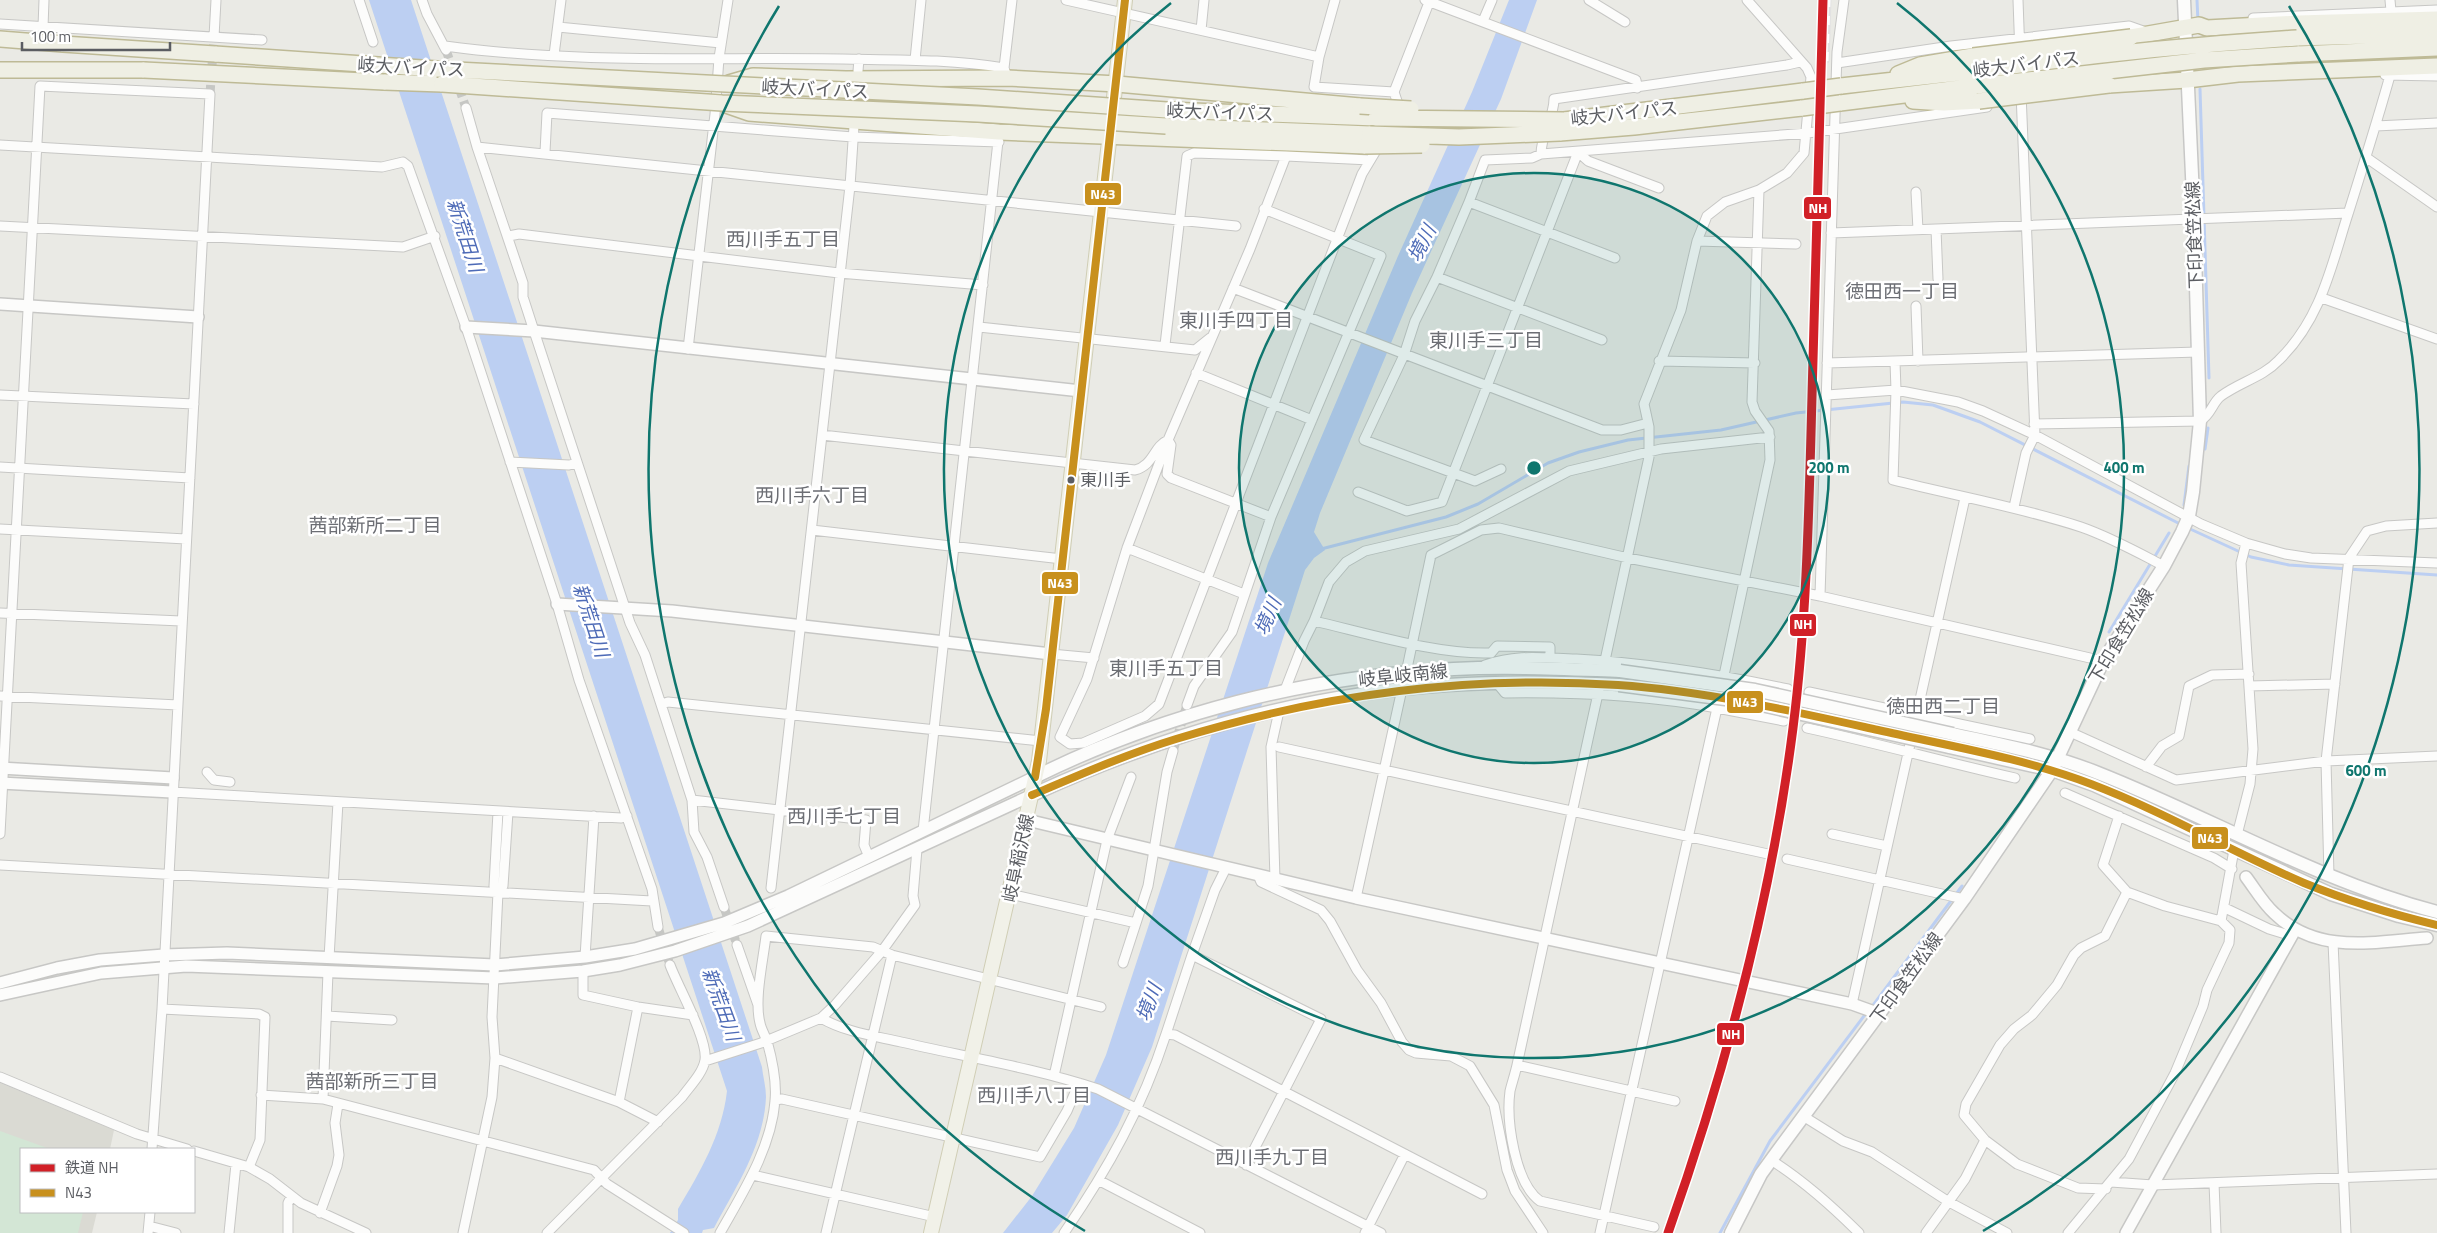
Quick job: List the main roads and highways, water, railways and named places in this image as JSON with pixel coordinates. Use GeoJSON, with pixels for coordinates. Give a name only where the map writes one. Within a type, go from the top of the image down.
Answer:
{"type":"FeatureCollection","features":[{"type":"Feature","properties":{"kind":"highway"},"geometry":{"type":"LineString","coordinates":[[1974,63],[2192,25],[2206,28],[2437,19]]}},
{"type":"Feature","properties":{"kind":"highway","name":"岐大バイパス"},"geometry":{"type":"LineString","coordinates":[[0,70],[154,70],[442,84],[722,104],[978,114],[1439,145],[1459,136],[1562,126],[1878,81],[1974,63],[2087,56],[2203,44],[2297,38],[2437,34]]}},
{"type":"Feature","properties":{"kind":"highway","name":"岐大バイパス"},"geometry":{"type":"LineString","coordinates":[[0,38],[300,61],[723,85],[978,97],[1167,110],[1465,120],[1562,126],[1634,127],[1882,98],[1977,93],[2204,60],[2437,48]]}},
{"type":"Feature","properties":{"kind":"highway"},"geometry":{"type":"LineString","coordinates":[[1977,93],[2187,80],[2238,74],[2437,66]]}},
{"type":"Feature","properties":{"kind":"highway"},"geometry":{"type":"LineString","coordinates":[[723,85],[753,76],[846,79],[1006,73],[1360,106],[1448,112],[1465,120]]}},
{"type":"Feature","properties":{"kind":"highway"},"geometry":{"type":"LineString","coordinates":[[722,104],[749,113],[999,137],[1110,135],[1368,140]]}},
{"type":"Feature","properties":{"kind":"main road","name":"下印食笠松線"},"geometry":{"type":"LineString","coordinates":[[1731,1233],[1771,1160],[1962,898],[2052,770],[2103,661],[2164,566],[2186,523],[2198,452],[2200,421],[2198,352],[2201,219],[2187,80],[2192,25],[2184,0]]}},
{"type":"Feature","properties":{"kind":"main road","name":"岐阜稲沢線"},"geometry":{"type":"LineString","coordinates":[[932,1233],[1032,795],[1041,741],[1117,84],[1124,6]]}},
{"type":"Feature","properties":{"kind":"main road","name":"岐阜岐南線"},"geometry":{"type":"LineString","coordinates":[[1035,777],[1127,738],[1209,710],[1283,691],[1406,673],[1472,668],[1620,672],[1754,690],[2059,758],[2132,787],[2329,876],[2389,898],[2437,912]]}},
{"type":"Feature","properties":{"kind":"main road","name":"岐阜岐南線"},"geometry":{"type":"LineString","coordinates":[[1032,795],[1142,749],[1212,727],[1276,711],[1345,697],[1496,682],[1619,685],[1748,702],[2052,770],[2125,798],[2330,894],[2399,916],[2437,925]]}},
{"type":"Feature","properties":{"kind":"water","name":"新荒田川"},"geometry":{"type":"Polygon","coordinates":[[[369,0],[411,0],[762,1067],[766,1097],[764,1115],[754,1149],[740,1181],[714,1228],[703,1230],[702,1233],[670,1233],[678,1220],[678,1209],[709,1153],[720,1123],[727,1091],[369,0]]]}},
{"type":"Feature","properties":{"kind":"water","name":"境川"},"geometry":{"type":"Polygon","coordinates":[[[1509,0],[1537,0],[1501,99],[1412,293],[1320,513],[1314,532],[1325,550],[1314,558],[1305,570],[1152,1047],[1118,1125],[1067,1215],[1052,1233],[1003,1233],[1032,1196],[1074,1128],[1106,1055],[1268,563],[1398,256],[1472,92],[1509,0]]]}},
{"type":"Feature","properties":{"kind":"waterway"},"geometry":{"type":"LineString","coordinates":[[2197,0],[2198,22]]}},
{"type":"Feature","properties":{"kind":"waterway"},"geometry":{"type":"LineString","coordinates":[[2200,89],[2209,378]]}},
{"type":"Feature","properties":{"kind":"waterway"},"geometry":{"type":"LineString","coordinates":[[1321,549],[1446,517],[1478,504],[1548,463],[1579,452],[1628,440],[1721,430],[1796,413],[1903,402],[1933,405],[1980,422],[2182,525]]}},
{"type":"Feature","properties":{"kind":"waterway"},"geometry":{"type":"LineString","coordinates":[[2205,449],[2208,428]]}},
{"type":"Feature","properties":{"kind":"waterway"},"geometry":{"type":"LineString","coordinates":[[2184,505],[2189,466]]}},
{"type":"Feature","properties":{"kind":"waterway"},"geometry":{"type":"LineString","coordinates":[[2188,528],[2251,557],[2289,565],[2437,575]]}},
{"type":"Feature","properties":{"kind":"waterway"},"geometry":{"type":"LineString","coordinates":[[2109,632],[2169,533]]}},
{"type":"Feature","properties":{"kind":"waterway"},"geometry":{"type":"LineString","coordinates":[[1871,1008],[1962,886]]}},
{"type":"Feature","properties":{"kind":"waterway"},"geometry":{"type":"LineString","coordinates":[[1720,1233],[1770,1141],[1867,1012]]}},
{"type":"Feature","properties":{"kind":"tunnel"},"geometry":{"type":"LineString","coordinates":[[210,94],[214,37]]}},
{"type":"Feature","properties":{"kind":"tunnel"},"geometry":{"type":"LineString","coordinates":[[446,50],[466,108]]}},
{"type":"Feature","properties":{"kind":"tunnel"},"geometry":{"type":"LineString","coordinates":[[1173,751],[1187,705]]}},
{"type":"Feature","properties":{"kind":"tunnel"},"geometry":{"type":"LineString","coordinates":[[724,907],[737,945]]}},
{"type":"Feature","properties":{"kind":"tunnel"},"geometry":{"type":"LineString","coordinates":[[658,927],[670,965]]}},
{"type":"Feature","properties":{"kind":"railway"},"geometry":{"type":"LineString","coordinates":[[1827,61],[1829,0]]}},
{"type":"Feature","properties":{"kind":"rail line","name":"NH"},"geometry":{"type":"LineString","coordinates":[[1668,1233],[1709,1109],[1744,984],[1772,857],[1784,793],[1793,728],[1804,604],[1808,520],[1823,0]]}},
{"type":"Feature","properties":{"kind":"place","name":"東川手"},"geometry":{"type":"Point","coordinates":[1071,480]}},
{"type":"Feature","properties":{"kind":"district","name":"西川手五丁目"},"geometry":{"type":"Point","coordinates":[783,238]}},
{"type":"Feature","properties":{"kind":"district","name":"徳田西一丁目"},"geometry":{"type":"Point","coordinates":[1902,290]}},
{"type":"Feature","properties":{"kind":"district","name":"東川手四丁目"},"geometry":{"type":"Point","coordinates":[1236,319]}},
{"type":"Feature","properties":{"kind":"district","name":"東川手三丁目"},"geometry":{"type":"Point","coordinates":[1486,339]}},
{"type":"Feature","properties":{"kind":"district","name":"西川手六丁目"},"geometry":{"type":"Point","coordinates":[812,494]}},
{"type":"Feature","properties":{"kind":"district","name":"茜部新所二丁目"},"geometry":{"type":"Point","coordinates":[375,524]}},
{"type":"Feature","properties":{"kind":"district","name":"東川手五丁目"},"geometry":{"type":"Point","coordinates":[1166,667]}},
{"type":"Feature","properties":{"kind":"district","name":"徳田西二丁目"},"geometry":{"type":"Point","coordinates":[1943,705]}},
{"type":"Feature","properties":{"kind":"district","name":"西川手七丁目"},"geometry":{"type":"Point","coordinates":[844,815]}},
{"type":"Feature","properties":{"kind":"district","name":"茜部新所三丁目"},"geometry":{"type":"Point","coordinates":[372,1080]}},
{"type":"Feature","properties":{"kind":"district","name":"西川手八丁目"},"geometry":{"type":"Point","coordinates":[1034,1094]}},
{"type":"Feature","properties":{"kind":"district","name":"西川手九丁目"},"geometry":{"type":"Point","coordinates":[1272,1156]}}]}
